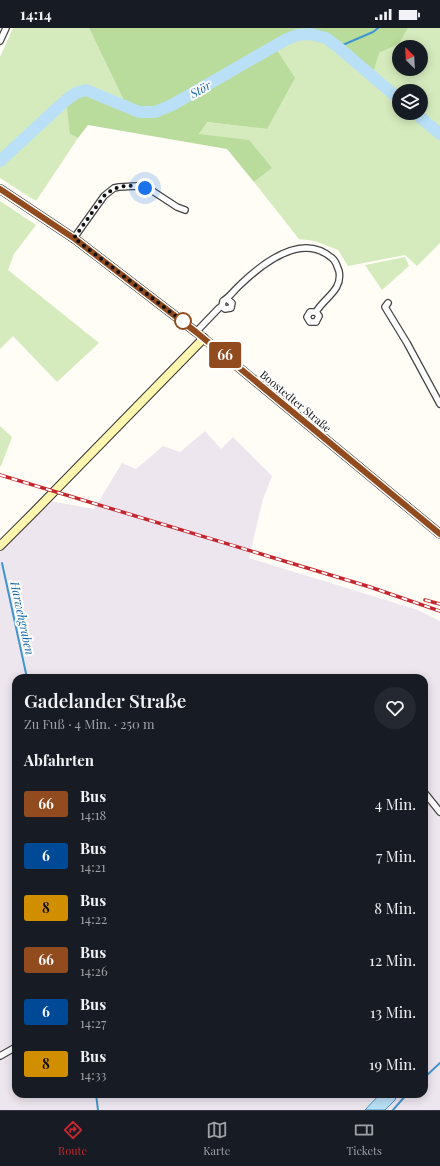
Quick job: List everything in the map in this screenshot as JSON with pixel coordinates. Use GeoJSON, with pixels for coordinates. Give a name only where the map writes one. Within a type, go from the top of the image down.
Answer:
{"type":"FeatureCollection","features":[{"type":"Feature","properties":{"kind":"street"},"geometry":{"type":"LineString","coordinates":[[0,41],[6,28]]}},
{"type":"Feature","properties":{"kind":"street"},"geometry":{"type":"LineString","coordinates":[[74,238],[104,196],[114,188],[137,186],[152,190],[185,210]]}},
{"type":"Feature","properties":{"kind":"street","name":"Boostedter Straße"},"geometry":{"type":"LineString","coordinates":[[0,189],[74,238],[204,338],[440,534]]}},
{"type":"Feature","properties":{"kind":"street"},"geometry":{"type":"LineString","coordinates":[[196,332],[222,306],[223,301],[227,299],[249,276],[277,256],[289,250],[306,248],[325,253],[331,257],[337,266],[340,278],[336,290],[316,312]]}},
{"type":"Feature","properties":{"kind":"street"},"geometry":{"type":"LineString","coordinates":[[222,306],[227,310],[231,308],[232,303],[227,299]]}},
{"type":"Feature","properties":{"kind":"street"},"geometry":{"type":"LineString","coordinates":[[388,303],[385,307],[440,404]]}},
{"type":"Feature","properties":{"kind":"street"},"geometry":{"type":"LineString","coordinates":[[0,546],[204,338]]}},
{"type":"Feature","properties":{"kind":"street"},"geometry":{"type":"LineString","coordinates":[[428,797],[440,812]]}},
{"type":"Feature","properties":{"kind":"street"},"geometry":{"type":"LineString","coordinates":[[0,1056],[12,1049]]}},
{"type":"Feature","properties":{"kind":"shaded area"},"geometry":{"type":"Polygon","coordinates":[[[205,431],[221,449],[233,437],[272,476],[263,499],[249,558],[418,610],[440,621],[440,1110],[0,1110],[0,541],[39,499],[94,509],[122,463],[136,469],[163,446],[180,452],[205,431]]]}},
{"type":"Feature","properties":{"kind":"green space"},"geometry":{"type":"Polygon","coordinates":[[[13,28],[89,28],[127,107],[119,104],[70,134],[78,138],[36,201],[0,178],[0,57],[13,28]]]}},
{"type":"Feature","properties":{"kind":"green space"},"geometry":{"type":"Polygon","coordinates":[[[89,28],[408,28],[401,40],[392,40],[392,47],[379,53],[372,76],[338,47],[318,36],[296,36],[274,46],[295,78],[267,129],[207,122],[199,134],[249,140],[272,168],[254,182],[227,149],[88,125],[78,138],[70,134],[66,100],[76,93],[86,90],[127,107],[89,28]]]}},
{"type":"Feature","properties":{"kind":"green space"},"geometry":{"type":"Polygon","coordinates":[[[408,28],[440,28],[440,243],[417,266],[405,255],[348,266],[338,250],[315,241],[299,239],[254,182],[272,168],[199,134],[206,122],[267,129],[274,46],[285,40],[297,35],[310,34],[326,38],[338,47],[379,53],[392,47],[392,76],[428,76],[428,40],[401,40],[408,28]]]}},
{"type":"Feature","properties":{"kind":"green space"},"geometry":{"type":"Polygon","coordinates":[[[0,201],[36,225],[14,254],[8,270],[99,343],[57,382],[13,336],[0,349],[0,201]]]}},
{"type":"Feature","properties":{"kind":"green space"},"geometry":{"type":"Polygon","coordinates":[[[405,257],[409,266],[382,290],[365,265],[405,257]]]}},
{"type":"Feature","properties":{"kind":"green space"},"geometry":{"type":"Polygon","coordinates":[[[0,426],[12,437],[1,466],[0,466],[0,426]]]}},
{"type":"Feature","properties":{"kind":"water"},"geometry":{"type":"Polygon","coordinates":[[[376,1098],[396,1098],[385,1110],[365,1110],[376,1098]]]}},
{"type":"Feature","properties":{"kind":"waterway"},"geometry":{"type":"LineString","coordinates":[[338,47],[373,32],[378,28]]}},
{"type":"Feature","properties":{"kind":"waterway","name":"Stör"},"geometry":{"type":"LineString","coordinates":[[0,161],[66,100],[76,93],[86,90],[139,112],[155,112],[172,105],[285,40],[297,35],[310,34],[326,38],[392,93]]}},
{"type":"Feature","properties":{"kind":"waterway","name":"Stör"},"geometry":{"type":"LineString","coordinates":[[423,120],[440,134]]}},
{"type":"Feature","properties":{"kind":"waterway","name":"Harwehgraben"},"geometry":{"type":"LineString","coordinates":[[2,563],[26,674]]}},
{"type":"Feature","properties":{"kind":"waterway","name":"Harwehgraben"},"geometry":{"type":"LineString","coordinates":[[428,1074],[440,1063]]}},
{"type":"Feature","properties":{"kind":"waterway","name":"Harwehgraben"},"geometry":{"type":"LineString","coordinates":[[96,1098],[98,1110]]}},
{"type":"Feature","properties":{"kind":"waterway","name":"Harwehgraben"},"geometry":{"type":"LineString","coordinates":[[393,1110],[404,1098]]}},
{"type":"Feature","properties":{"kind":"railway"},"geometry":{"type":"LineString","coordinates":[[0,475],[370,587],[440,611]]}},
{"type":"Feature","properties":{"kind":"railway"},"geometry":{"type":"LineString","coordinates":[[425,600],[440,604]]}},
{"type":"Feature","properties":{"kind":"bus line","name":"66"},"geometry":{"type":"LineString","coordinates":[[0,189],[49,221],[120,272],[218,349],[253,380],[440,534]]}},
{"type":"Feature","properties":{"kind":"route"},"geometry":{"type":"LineString","coordinates":[[145,188],[137,186],[114,188],[104,196],[74,238],[186,324],[183,321]]}}]}
